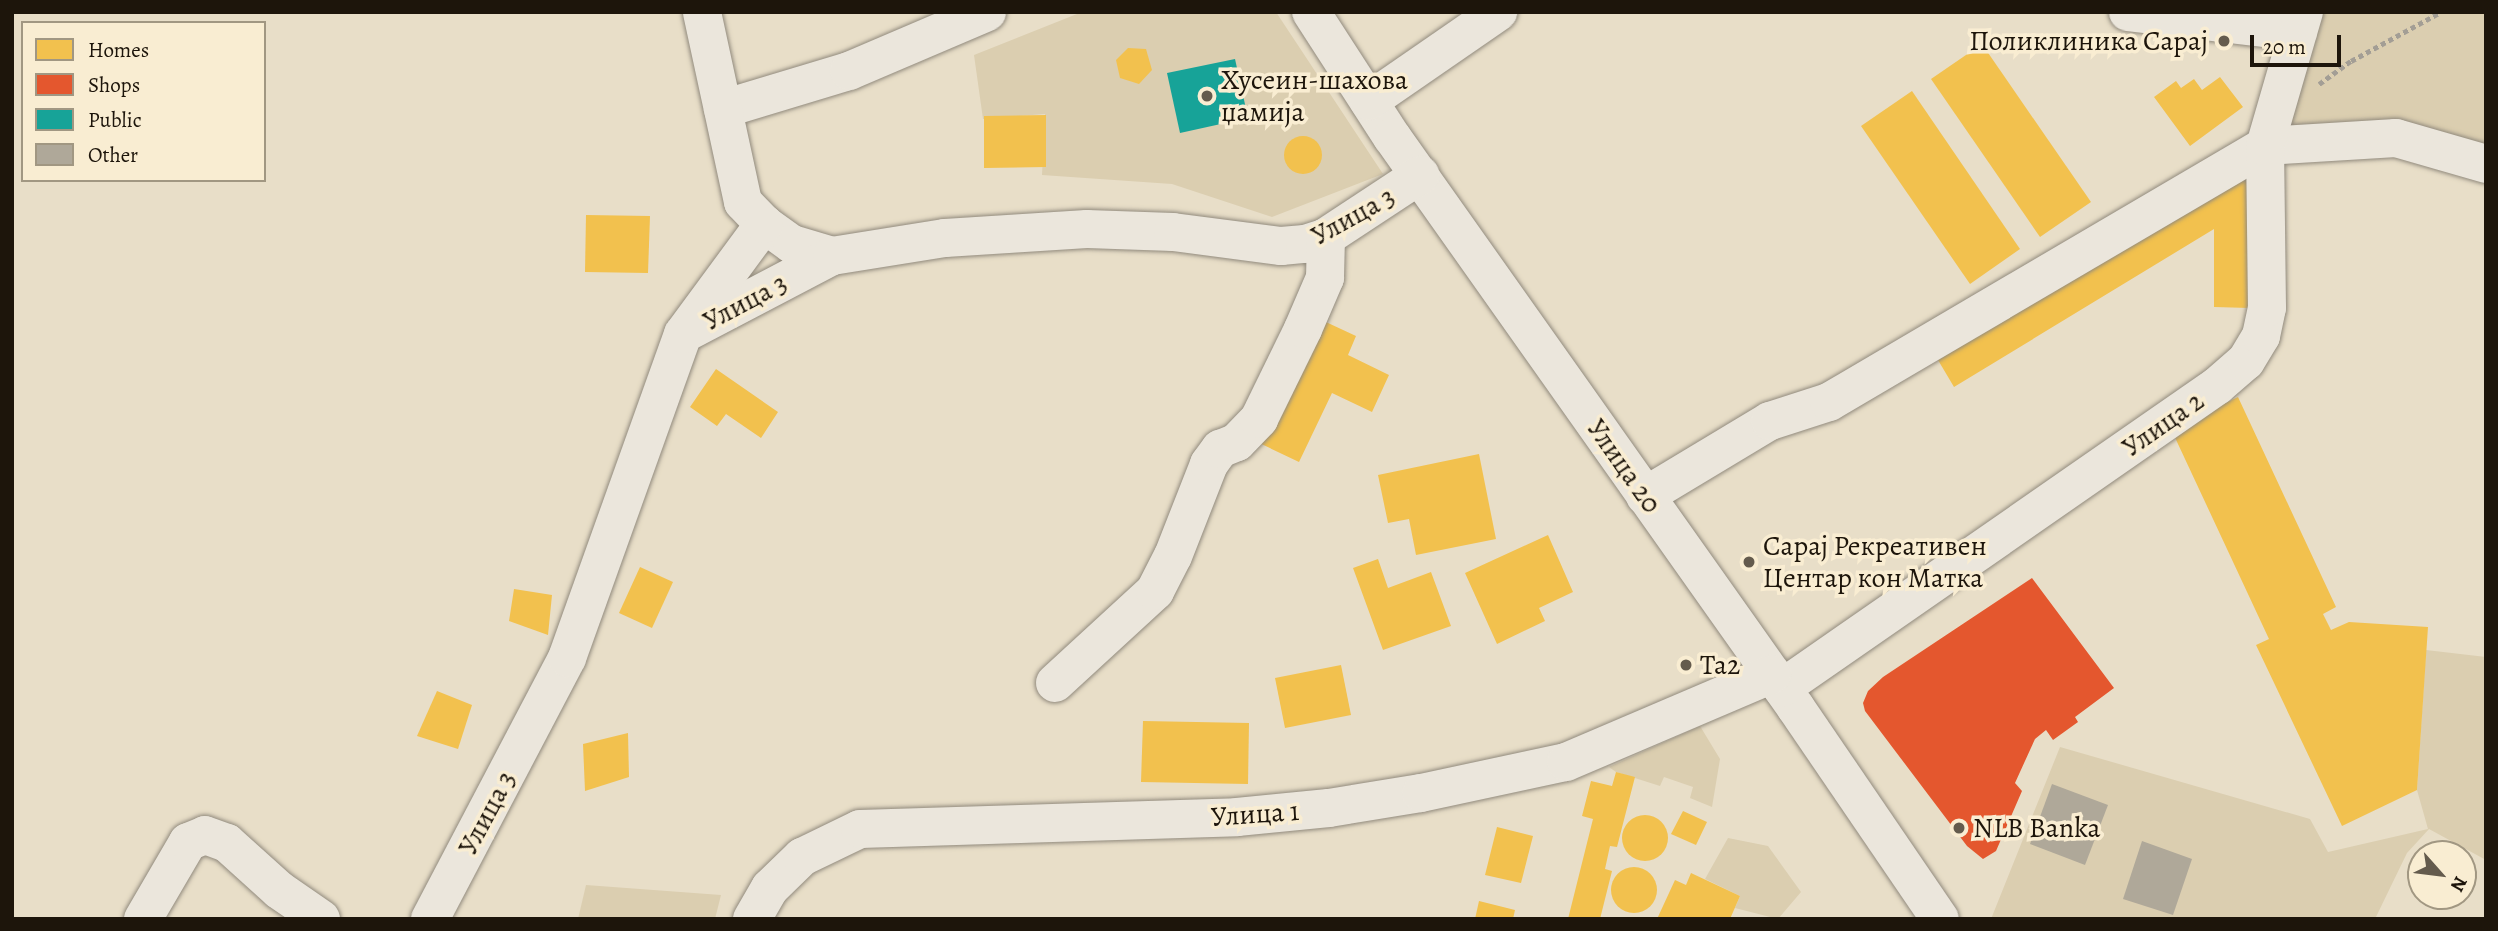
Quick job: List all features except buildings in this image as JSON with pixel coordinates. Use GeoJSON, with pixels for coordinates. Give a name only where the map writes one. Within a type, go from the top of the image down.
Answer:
{"type":"FeatureCollection","features":[{"type":"Feature","properties":{"kind":"street"},"geometry":{"type":"LineString","coordinates":[[702,12],[743,202],[764,224],[792,244],[832,256]]}},
{"type":"Feature","properties":{"kind":"street"},"geometry":{"type":"LineString","coordinates":[[723,109],[849,71],[951,30],[986,12]]}},
{"type":"Feature","properties":{"kind":"street","name":"Улица 20"},"geometry":{"type":"LineString","coordinates":[[1311,12],[1420,176],[1777,681],[1940,919]]}},
{"type":"Feature","properties":{"kind":"street"},"geometry":{"type":"LineString","coordinates":[[1368,101],[1498,12]]}},
{"type":"Feature","properties":{"kind":"street"},"geometry":{"type":"LineString","coordinates":[[2128,12],[2301,22]]}},
{"type":"Feature","properties":{"kind":"street","name":"Улица 2"},"geometry":{"type":"LineString","coordinates":[[1777,681],[2217,386],[2246,361],[2261,335],[2267,308],[2270,130],[2301,22]]}},
{"type":"Feature","properties":{"kind":"street"},"geometry":{"type":"LineString","coordinates":[[1645,496],[1769,421],[1829,401],[2270,130],[2396,138],[2486,164]]}},
{"type":"Feature","properties":{"kind":"street","name":"Улица 3"},"geometry":{"type":"LineString","coordinates":[[430,919],[567,658],[683,334],[832,256],[944,238],[1087,229],[1173,232],[1280,246],[1305,244],[1326,237],[1420,176]]}},
{"type":"Feature","properties":{"kind":"street"},"geometry":{"type":"LineString","coordinates":[[683,334],[764,224]]}},
{"type":"Feature","properties":{"kind":"street"},"geometry":{"type":"LineString","coordinates":[[1055,682],[1155,591],[1173,556],[1209,464],[1220,449],[1237,442],[1259,419],[1303,329],[1325,278],[1326,237]]}},
{"type":"Feature","properties":{"kind":"street","name":"Улица 1"},"geometry":{"type":"LineString","coordinates":[[752,919],[770,888],[802,857],[860,829],[1237,817],[1329,808],[1421,793],[1566,762],[1777,681]]}},
{"type":"Feature","properties":{"kind":"street"},"geometry":{"type":"LineString","coordinates":[[143,919],[188,842],[205,835],[227,843],[279,890],[321,919]]}},
{"type":"Feature","properties":{"kind":"path"},"geometry":{"type":"LineString","coordinates":[[2270,130],[2351,61],[2441,12]]}},
{"type":"Feature","properties":{"kind":"shaded area"},"geometry":{"type":"Polygon","coordinates":[[[1082,12],[1276,12],[1383,174],[1272,217],[1172,184],[1042,175],[1045,114],[983,119],[974,55],[1082,12]]]}},
{"type":"Feature","properties":{"kind":"shaded area"},"geometry":{"type":"Polygon","coordinates":[[[2304,12],[2486,12],[2486,164],[2265,146],[2304,12]]]}},
{"type":"Feature","properties":{"kind":"shaded area"},"geometry":{"type":"Polygon","coordinates":[[[2426,650],[2486,657],[2486,860],[2477,855],[2477,840],[2449,840],[2429,829],[2419,840],[2407,840],[2407,853],[2375,919],[1991,919],[2060,747],[2310,819],[2328,852],[2428,829],[2417,790],[2426,650]]]}},
{"type":"Feature","properties":{"kind":"shaded area"},"geometry":{"type":"Polygon","coordinates":[[[1700,726],[1720,759],[1712,807],[1690,798],[1693,787],[1664,777],[1660,786],[1616,772],[1609,767],[1700,726]]]}},
{"type":"Feature","properties":{"kind":"shaded area"},"geometry":{"type":"Polygon","coordinates":[[[1728,838],[1768,846],[1801,892],[1778,919],[1735,908],[1740,896],[1705,879],[1728,838]]]}},
{"type":"Feature","properties":{"kind":"shaded area"},"geometry":{"type":"Polygon","coordinates":[[[586,885],[721,895],[715,919],[578,919],[586,885]]]}},
{"type":"Feature","properties":{"kind":"place","name":"Поликлиника Сарај"},"geometry":{"type":"Point","coordinates":[2224,41]}},
{"type":"Feature","properties":{"kind":"place","name":"Хусеин-шахова џамија"},"geometry":{"type":"Point","coordinates":[1207,96]}},
{"type":"Feature","properties":{"kind":"place","name":"Сарај Рекреативен Центар кон Матка"},"geometry":{"type":"Point","coordinates":[1749,562]}},
{"type":"Feature","properties":{"kind":"place","name":"Ta2"},"geometry":{"type":"Point","coordinates":[1686,665]}},
{"type":"Feature","properties":{"kind":"place","name":"NLB Banka"},"geometry":{"type":"Point","coordinates":[1959,828]}}]}
